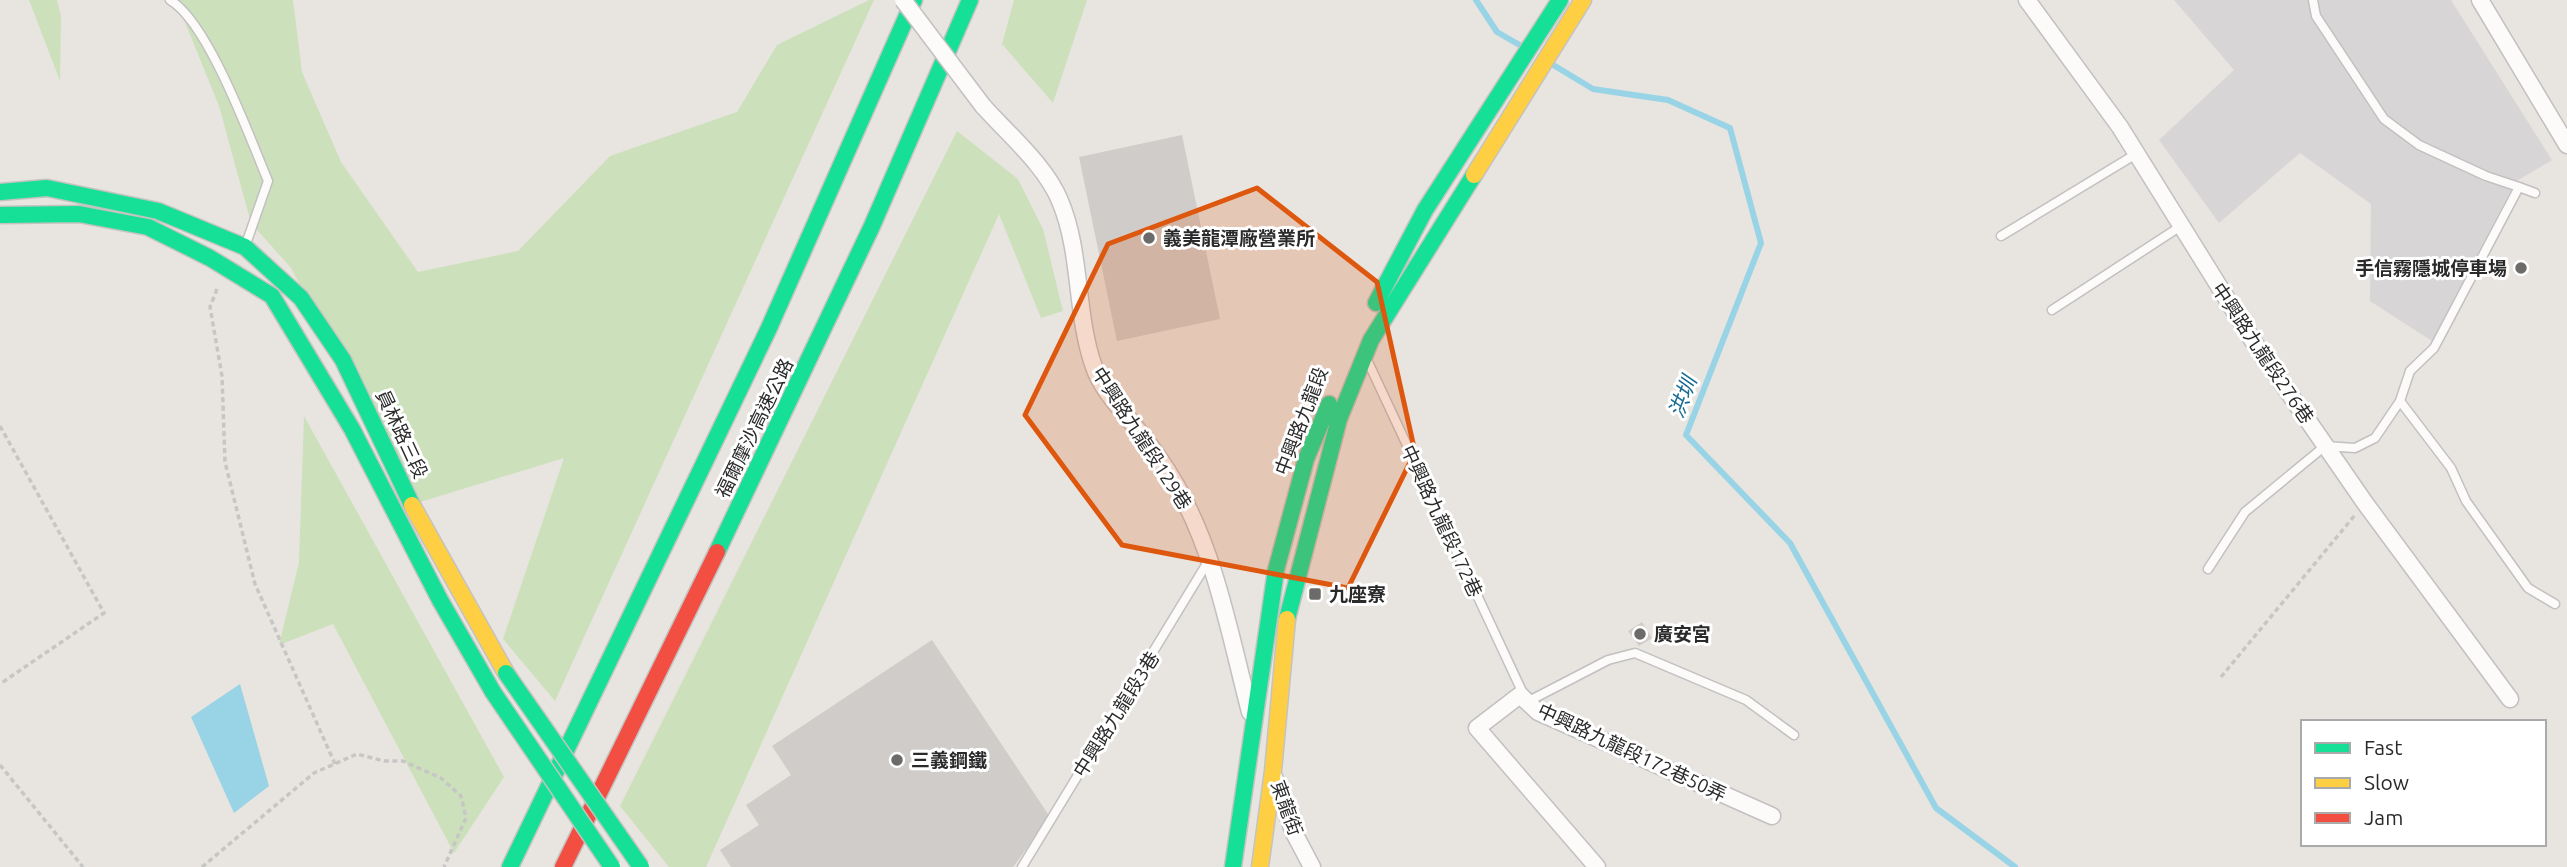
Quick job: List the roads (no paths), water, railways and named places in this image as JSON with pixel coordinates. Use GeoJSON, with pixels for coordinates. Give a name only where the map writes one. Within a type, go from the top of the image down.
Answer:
{"type":"FeatureCollection","features":[{"type":"Feature","properties":{"kind":"main road","name":"福爾摩沙高速公路"},"geometry":{"type":"LineString","coordinates":[[510,867],[753,365],[860,129],[914,0]]}},
{"type":"Feature","properties":{"kind":"main road","name":"福爾摩沙高速公路"},"geometry":{"type":"LineString","coordinates":[[563,867],[778,428],[860,252],[970,0]]}},
{"type":"Feature","properties":{"kind":"main road","name":"中興路九龍段"},"geometry":{"type":"LineString","coordinates":[[1233,867],[1276,570],[1306,458],[1356,340],[1425,210],[1560,0]]}},
{"type":"Feature","properties":{"kind":"main road","name":"中興路九龍段"},"geometry":{"type":"LineString","coordinates":[[1260,867],[1273,771],[1287,615],[1339,419],[1363,351],[1583,0]]}},
{"type":"Feature","properties":{"kind":"main road","name":"員林路三段"},"geometry":{"type":"LineString","coordinates":[[0,192],[47,188],[158,211],[245,247],[301,298],[343,360],[419,519],[506,673],[641,867]]}},
{"type":"Feature","properties":{"kind":"main road","name":"員林路三段"},"geometry":{"type":"LineString","coordinates":[[0,215],[79,214],[148,227],[225,267],[272,296],[352,429],[440,600],[493,692],[612,867]]}},
{"type":"Feature","properties":{"kind":"street","name":"中興路九龍段129巷"},"geometry":{"type":"LineString","coordinates":[[903,0],[983,106],[1049,180],[1060,200],[1067,221],[1085,332],[1094,369],[1113,400],[1148,442],[1175,483],[1197,524],[1254,726],[1264,749]]}},
{"type":"Feature","properties":{"kind":"street","name":"中興路九龍段276巷"},"geometry":{"type":"LineString","coordinates":[[2028,0],[2120,127],[2253,341],[2325,446],[2510,699]]}},
{"type":"Feature","properties":{"kind":"street"},"geometry":{"type":"LineString","coordinates":[[2480,0],[2567,145]]}},
{"type":"Feature","properties":{"kind":"street","name":"中興路九龍段172巷50弄"},"geometry":{"type":"LineString","coordinates":[[1597,867],[1477,728],[1520,695],[1538,712],[1772,816]]}},
{"type":"Feature","properties":{"kind":"street","name":"東龍街"},"geometry":{"type":"LineString","coordinates":[[1264,749],[1293,831],[1312,867]]}},
{"type":"Feature","properties":{"kind":"lane"},"geometry":{"type":"LineString","coordinates":[[170,0],[180,6],[212,51],[268,181],[245,247]]}},
{"type":"Feature","properties":{"kind":"lane"},"geometry":{"type":"LineString","coordinates":[[2313,0],[2316,16],[2384,118],[2419,145],[2486,176],[2535,193]]}},
{"type":"Feature","properties":{"kind":"lane"},"geometry":{"type":"LineString","coordinates":[[2001,236],[2136,154]]}},
{"type":"Feature","properties":{"kind":"lane"},"geometry":{"type":"LineString","coordinates":[[2208,569],[2245,512],[2325,446],[2355,448],[2375,438],[2400,401],[2410,371],[2434,348],[2519,187]]}},
{"type":"Feature","properties":{"kind":"lane"},"geometry":{"type":"LineString","coordinates":[[2052,310],[2181,226]]}},
{"type":"Feature","properties":{"kind":"lane","name":"中興路九龍段172巷"},"geometry":{"type":"LineString","coordinates":[[1363,351],[1527,702]]}},
{"type":"Feature","properties":{"kind":"lane"},"geometry":{"type":"LineString","coordinates":[[2400,401],[2451,468],[2466,501],[2528,589],[2555,604]]}},
{"type":"Feature","properties":{"kind":"lane","name":"中興路九龍段3巷"},"geometry":{"type":"LineString","coordinates":[[1022,867],[1209,560]]}},
{"type":"Feature","properties":{"kind":"lane"},"geometry":{"type":"LineString","coordinates":[[1527,702],[1608,660],[1635,653],[1746,700],[1794,735]]}},
{"type":"Feature","properties":{"kind":"water"},"geometry":{"type":"Polygon","coordinates":[[[240,684],[269,786],[234,813],[191,717],[240,684]]]}},
{"type":"Feature","properties":{"kind":"waterway","name":"洪圳"},"geometry":{"type":"LineString","coordinates":[[1476,0],[1497,32],[1523,47]]}},
{"type":"Feature","properties":{"kind":"waterway","name":"洪圳"},"geometry":{"type":"LineString","coordinates":[[1550,63],[1593,89],[1668,100],[1730,128],[1761,243],[1686,435],[1790,543],[1936,808],[2015,867]]}},
{"type":"Feature","properties":{"kind":"place","name":"義美龍潭廠營業所"},"geometry":{"type":"Point","coordinates":[1149,238]}},
{"type":"Feature","properties":{"kind":"place","name":"手信霧隱城停車場"},"geometry":{"type":"Point","coordinates":[2521,268]}},
{"type":"Feature","properties":{"kind":"place","name":"九座寮"},"geometry":{"type":"Point","coordinates":[1315,594]}},
{"type":"Feature","properties":{"kind":"place","name":"廣安宮"},"geometry":{"type":"Point","coordinates":[1640,634]}},
{"type":"Feature","properties":{"kind":"place","name":"三義鋼鐵"},"geometry":{"type":"Point","coordinates":[897,760]}}]}
